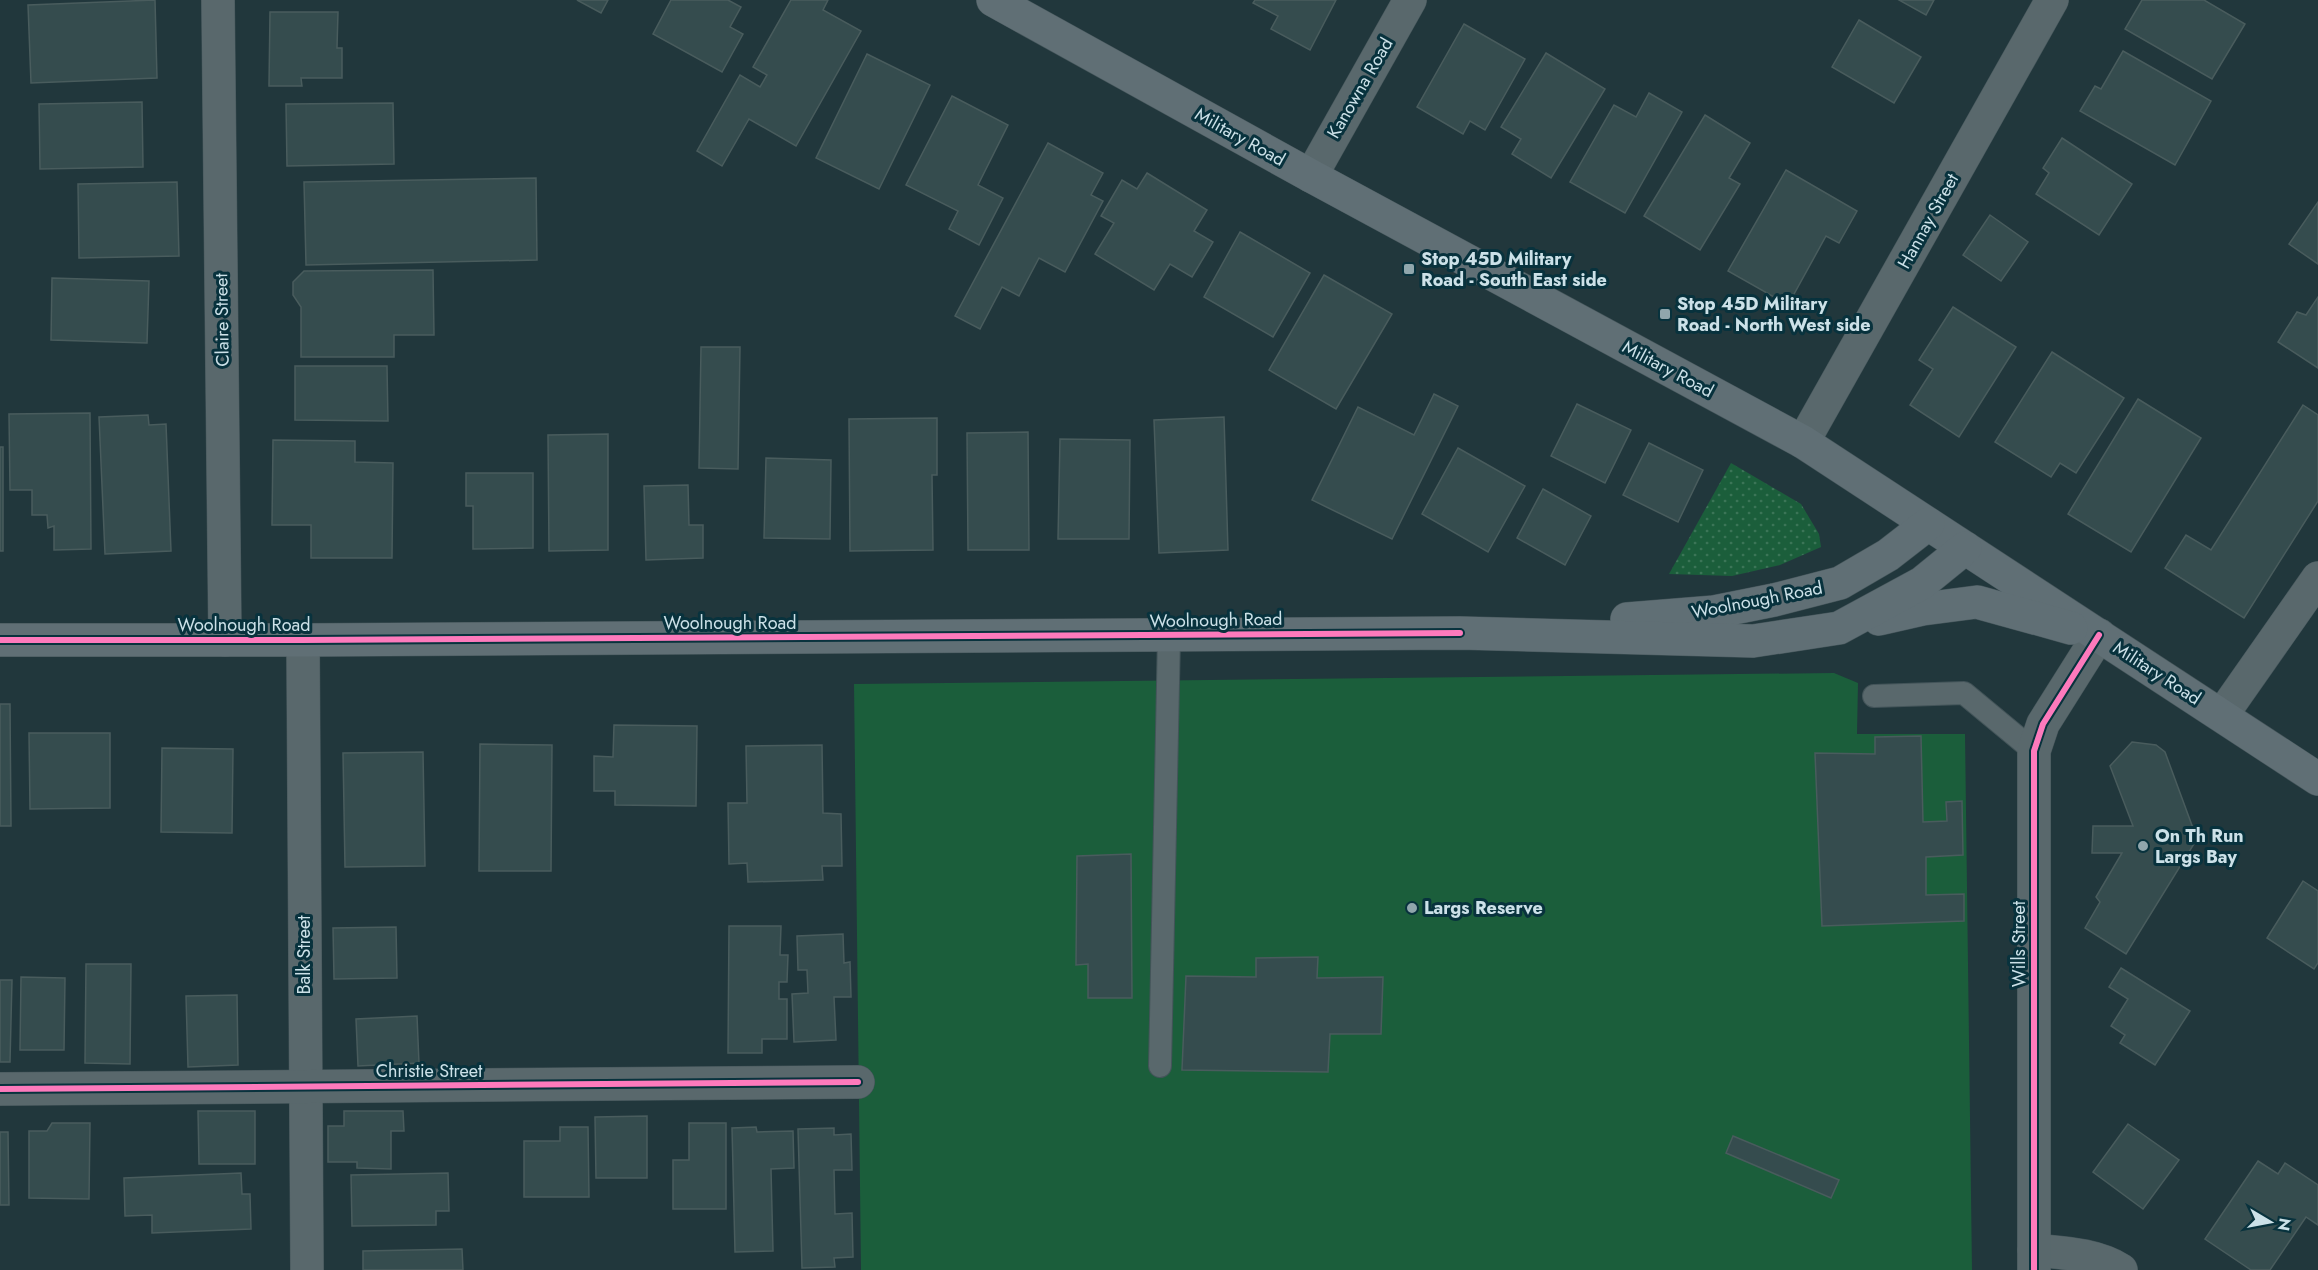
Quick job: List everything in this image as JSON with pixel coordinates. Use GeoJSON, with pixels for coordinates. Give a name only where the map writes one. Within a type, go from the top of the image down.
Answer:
{"type":"FeatureCollection","features":[{"type":"Feature","properties":{"kind":"street","name":"Claire Street"},"geometry":{"type":"LineString","coordinates":[[218,0],[225,640]]}},
{"type":"Feature","properties":{"kind":"street","name":"Military Road"},"geometry":{"type":"LineString","coordinates":[[993,0],[1311,176],[1803,442],[2318,778]]}},
{"type":"Feature","properties":{"kind":"street","name":"Kanowna Road"},"geometry":{"type":"LineString","coordinates":[[1311,176],[1410,0]]}},
{"type":"Feature","properties":{"kind":"street","name":"Hannay Street"},"geometry":{"type":"LineString","coordinates":[[1803,442],[2052,0]]}},
{"type":"Feature","properties":{"kind":"street","name":"Woolnough Road"},"geometry":{"type":"LineString","coordinates":[[1461,633],[1714,612],[1774,600],[1840,583],[1888,555],[1928,524]]}},
{"type":"Feature","properties":{"kind":"street","name":"Woolnough Road"},"geometry":{"type":"LineString","coordinates":[[0,640],[1461,633],[1753,641],[1839,628],[1922,583],[1965,548]]}},
{"type":"Feature","properties":{"kind":"street"},"geometry":{"type":"LineString","coordinates":[[2222,715],[2318,578]]}},
{"type":"Feature","properties":{"kind":"street"},"geometry":{"type":"LineString","coordinates":[[1839,628],[1923,609],[1977,602],[2099,635]]}},
{"type":"Feature","properties":{"kind":"street","name":"Wills Street"},"geometry":{"type":"LineString","coordinates":[[2034,1260],[2034,751],[2043,724],[2099,635]]}},
{"type":"Feature","properties":{"kind":"street","name":"Balk Street"},"geometry":{"type":"LineString","coordinates":[[303,640],[307,1270]]}},
{"type":"Feature","properties":{"kind":"street","name":"Christie Street"},"geometry":{"type":"LineString","coordinates":[[0,1089],[858,1082]]}},
{"type":"Feature","properties":{"kind":"street"},"geometry":{"type":"LineString","coordinates":[[2034,1260],[2072,1254],[2110,1263],[2121,1270]]}},
{"type":"Feature","properties":{"kind":"lane"},"geometry":{"type":"LineString","coordinates":[[1160,1066],[1169,636]]}},
{"type":"Feature","properties":{"kind":"lane"},"geometry":{"type":"LineString","coordinates":[[1874,696],[1964,693],[2034,751]]}},
{"type":"Feature","properties":{"kind":"green space"},"geometry":{"type":"Polygon","coordinates":[[[1731,463],[1801,504],[1819,534],[1821,547],[1780,565],[1732,576],[1669,574],[1731,463]]]}},
{"type":"Feature","properties":{"kind":"green space","name":"Largs Reserve"},"geometry":{"type":"Polygon","coordinates":[[[1834,673],[1858,683],[1857,734],[1965,734],[1972,1270],[861,1270],[854,684],[1834,673]]]}},
{"type":"Feature","properties":{"kind":"building"},"geometry":{"type":"Polygon","coordinates":[[[155,0],[157,78],[31,83],[28,5],[155,0]]]}},
{"type":"Feature","properties":{"kind":"building"},"geometry":{"type":"Polygon","coordinates":[[[577,0],[608,0],[601,13],[577,0]]]}},
{"type":"Feature","properties":{"kind":"building"},"geometry":{"type":"Polygon","coordinates":[[[671,0],[728,0],[741,7],[730,27],[743,34],[722,72],[653,34],[671,0]]]}},
{"type":"Feature","properties":{"kind":"building"},"geometry":{"type":"Polygon","coordinates":[[[791,0],[828,0],[823,10],[861,31],[796,146],[749,119],[722,166],[697,151],[740,75],[760,87],[767,75],[753,67],[791,0]]]}},
{"type":"Feature","properties":{"kind":"building"},"geometry":{"type":"Polygon","coordinates":[[[1255,0],[1336,0],[1310,50],[1271,29],[1278,16],[1253,3],[1255,0]]]}},
{"type":"Feature","properties":{"kind":"building"},"geometry":{"type":"Polygon","coordinates":[[[1899,0],[1934,0],[1926,15],[1899,0]]]}},
{"type":"Feature","properties":{"kind":"building"},"geometry":{"type":"Polygon","coordinates":[[[2142,0],[2204,0],[2245,24],[2212,79],[2125,29],[2142,0]]]}},
{"type":"Feature","properties":{"kind":"building"},"geometry":{"type":"Polygon","coordinates":[[[270,12],[338,12],[337,48],[342,48],[342,78],[301,78],[302,86],[269,86],[270,12]]]}},
{"type":"Feature","properties":{"kind":"building"},"geometry":{"type":"Polygon","coordinates":[[[1859,20],[1921,57],[1894,103],[1832,67],[1859,20]]]}},
{"type":"Feature","properties":{"kind":"building"},"geometry":{"type":"Polygon","coordinates":[[[1464,24],[1525,59],[1485,130],[1470,121],[1463,134],[1417,107],[1464,24]]]}},
{"type":"Feature","properties":{"kind":"building"},"geometry":{"type":"Polygon","coordinates":[[[2123,51],[2211,101],[2175,165],[2080,111],[2095,86],[2101,89],[2123,51]]]}},
{"type":"Feature","properties":{"kind":"building"},"geometry":{"type":"Polygon","coordinates":[[[1546,53],[1605,89],[1551,178],[1512,154],[1521,139],[1501,127],[1546,53]]]}},
{"type":"Feature","properties":{"kind":"building"},"geometry":{"type":"Polygon","coordinates":[[[867,54],[930,85],[879,189],[816,158],[867,54]]]}},
{"type":"Feature","properties":{"kind":"building"},"geometry":{"type":"Polygon","coordinates":[[[1649,93],[1682,112],[1625,213],[1570,182],[1614,105],[1636,117],[1649,93]]]}},
{"type":"Feature","properties":{"kind":"building"},"geometry":{"type":"Polygon","coordinates":[[[952,96],[1008,125],[978,185],[1003,198],[979,245],[949,229],[958,211],[906,185],[952,96]]]}},
{"type":"Feature","properties":{"kind":"building"},"geometry":{"type":"Polygon","coordinates":[[[142,102],[143,167],[40,169],[39,104],[142,102]]]}},
{"type":"Feature","properties":{"kind":"building"},"geometry":{"type":"Polygon","coordinates":[[[393,103],[394,164],[287,166],[286,104],[393,103]]]}},
{"type":"Feature","properties":{"kind":"building"},"geometry":{"type":"Polygon","coordinates":[[[1705,115],[1750,143],[1729,178],[1740,184],[1700,250],[1644,216],[1705,115]]]}},
{"type":"Feature","properties":{"kind":"building"},"geometry":{"type":"Polygon","coordinates":[[[2062,138],[2132,184],[2099,235],[2036,194],[2049,173],[2043,168],[2062,138]]]}},
{"type":"Feature","properties":{"kind":"building"},"geometry":{"type":"Polygon","coordinates":[[[1048,143],[1103,173],[1091,195],[1103,201],[1065,272],[1039,258],[1019,296],[1002,287],[980,329],[955,316],[1048,143]]]}},
{"type":"Feature","properties":{"kind":"building"},"geometry":{"type":"Polygon","coordinates":[[[1786,170],[1857,211],[1839,243],[1826,236],[1788,305],[1728,271],[1786,170]]]}},
{"type":"Feature","properties":{"kind":"building"},"geometry":{"type":"Polygon","coordinates":[[[1147,173],[1207,210],[1194,231],[1213,242],[1192,277],[1170,264],[1154,290],[1095,254],[1114,223],[1101,216],[1122,180],[1137,189],[1147,173]]]}},
{"type":"Feature","properties":{"kind":"building"},"geometry":{"type":"Polygon","coordinates":[[[536,178],[537,260],[306,265],[304,182],[536,178]]]}},
{"type":"Feature","properties":{"kind":"building"},"geometry":{"type":"Polygon","coordinates":[[[177,182],[179,256],[79,258],[78,184],[177,182]]]}},
{"type":"Feature","properties":{"kind":"building"},"geometry":{"type":"Polygon","coordinates":[[[2318,202],[2318,264],[2289,244],[2318,202]]]}},
{"type":"Feature","properties":{"kind":"building"},"geometry":{"type":"Polygon","coordinates":[[[1990,215],[2028,242],[2001,281],[1963,255],[1990,215]]]}},
{"type":"Feature","properties":{"kind":"building"},"geometry":{"type":"Polygon","coordinates":[[[1240,232],[1310,273],[1273,337],[1204,297],[1240,232]]]}},
{"type":"Feature","properties":{"kind":"building"},"geometry":{"type":"Polygon","coordinates":[[[433,270],[434,335],[394,335],[394,357],[301,357],[301,307],[293,295],[293,282],[304,271],[433,270]]]}},
{"type":"Feature","properties":{"kind":"building"},"geometry":{"type":"Polygon","coordinates":[[[1324,275],[1392,314],[1336,409],[1269,370],[1324,275]]]}},
{"type":"Feature","properties":{"kind":"building"},"geometry":{"type":"Polygon","coordinates":[[[52,278],[149,281],[147,343],[51,340],[52,278]]]}},
{"type":"Feature","properties":{"kind":"building"},"geometry":{"type":"Polygon","coordinates":[[[2318,297],[2318,368],[2278,342],[2297,312],[2306,315],[2318,297]]]}},
{"type":"Feature","properties":{"kind":"building"},"geometry":{"type":"Polygon","coordinates":[[[1953,307],[2016,347],[1959,437],[1910,405],[1933,369],[1919,360],[1953,307]]]}},
{"type":"Feature","properties":{"kind":"building"},"geometry":{"type":"Polygon","coordinates":[[[701,347],[740,347],[738,469],[699,468],[701,347]]]}},
{"type":"Feature","properties":{"kind":"building"},"geometry":{"type":"Polygon","coordinates":[[[2052,352],[2124,398],[2076,473],[2060,463],[2051,477],[1995,442],[2052,352]]]}},
{"type":"Feature","properties":{"kind":"building"},"geometry":{"type":"Polygon","coordinates":[[[295,366],[387,366],[388,421],[295,420],[295,366]]]}},
{"type":"Feature","properties":{"kind":"building"},"geometry":{"type":"Polygon","coordinates":[[[1434,394],[1458,406],[1392,539],[1312,500],[1358,407],[1414,435],[1434,394]]]}},
{"type":"Feature","properties":{"kind":"building"},"geometry":{"type":"Polygon","coordinates":[[[2138,399],[2201,438],[2131,552],[2068,514],[2138,399]]]}},
{"type":"Feature","properties":{"kind":"building"},"geometry":{"type":"Polygon","coordinates":[[[1577,404],[1631,430],[1605,483],[1551,456],[1577,404]]]}},
{"type":"Feature","properties":{"kind":"building"},"geometry":{"type":"Polygon","coordinates":[[[2303,405],[2318,415],[2318,501],[2244,618],[2165,568],[2186,535],[2211,550],[2303,405]]]}},
{"type":"Feature","properties":{"kind":"building"},"geometry":{"type":"Polygon","coordinates":[[[90,413],[91,549],[54,550],[54,526],[48,528],[47,515],[32,515],[32,490],[10,490],[9,414],[90,413]]]}},
{"type":"Feature","properties":{"kind":"building"},"geometry":{"type":"Polygon","coordinates":[[[148,415],[149,425],[166,424],[171,551],[105,554],[99,417],[148,415]]]}},
{"type":"Feature","properties":{"kind":"building"},"geometry":{"type":"Polygon","coordinates":[[[1224,417],[1228,550],[1159,553],[1154,420],[1224,417]]]}},
{"type":"Feature","properties":{"kind":"building"},"geometry":{"type":"Polygon","coordinates":[[[937,418],[937,475],[932,475],[933,550],[850,551],[849,419],[937,418]]]}},
{"type":"Feature","properties":{"kind":"building"},"geometry":{"type":"Polygon","coordinates":[[[1028,432],[1029,550],[968,550],[967,433],[1028,432]]]}},
{"type":"Feature","properties":{"kind":"building"},"geometry":{"type":"Polygon","coordinates":[[[608,434],[608,550],[549,551],[548,435],[608,434]]]}},
{"type":"Feature","properties":{"kind":"building"},"geometry":{"type":"Polygon","coordinates":[[[1060,439],[1130,440],[1129,539],[1058,539],[1060,439]]]}},
{"type":"Feature","properties":{"kind":"building"},"geometry":{"type":"Polygon","coordinates":[[[273,440],[355,441],[355,462],[393,463],[392,558],[311,558],[311,525],[272,525],[273,440]]]}},
{"type":"Feature","properties":{"kind":"building"},"geometry":{"type":"Polygon","coordinates":[[[1649,443],[1703,470],[1678,522],[1623,495],[1649,443]]]}},
{"type":"Feature","properties":{"kind":"building"},"geometry":{"type":"Polygon","coordinates":[[[0,447],[3,447],[3,551],[0,551],[0,447]]]}},
{"type":"Feature","properties":{"kind":"building"},"geometry":{"type":"Polygon","coordinates":[[[1458,448],[1525,486],[1488,552],[1422,514],[1458,448]]]}},
{"type":"Feature","properties":{"kind":"building"},"geometry":{"type":"Polygon","coordinates":[[[766,458],[831,460],[830,539],[764,538],[766,458]]]}},
{"type":"Feature","properties":{"kind":"building"},"geometry":{"type":"Polygon","coordinates":[[[466,473],[533,473],[533,548],[473,549],[473,506],[466,506],[466,473]]]}},
{"type":"Feature","properties":{"kind":"building"},"geometry":{"type":"Polygon","coordinates":[[[688,485],[689,525],[703,525],[703,558],[646,560],[644,486],[688,485]]]}},
{"type":"Feature","properties":{"kind":"building"},"geometry":{"type":"Polygon","coordinates":[[[1543,489],[1591,516],[1565,565],[1517,538],[1543,489]]]}},
{"type":"Feature","properties":{"kind":"building"},"geometry":{"type":"Polygon","coordinates":[[[0,704],[10,704],[11,826],[0,826],[0,704]]]}},
{"type":"Feature","properties":{"kind":"building"},"geometry":{"type":"Polygon","coordinates":[[[614,725],[697,726],[696,806],[615,805],[615,791],[594,791],[594,756],[613,757],[614,725]]]}},
{"type":"Feature","properties":{"kind":"building"},"geometry":{"type":"Polygon","coordinates":[[[29,733],[110,733],[110,808],[30,809],[29,733]]]}},
{"type":"Feature","properties":{"kind":"building"},"geometry":{"type":"Polygon","coordinates":[[[1921,736],[1923,822],[1947,821],[1946,802],[1962,801],[1963,855],[1926,857],[1926,895],[1964,894],[1964,921],[1822,926],[1815,753],[1875,754],[1875,737],[1921,736]]]}},
{"type":"Feature","properties":{"kind":"building","name":"On Th Run Largs Bay"},"geometry":{"type":"Polygon","coordinates":[[[2132,742],[2156,745],[2165,752],[2197,839],[2126,954],[2085,928],[2100,902],[2096,897],[2122,853],[2092,853],[2093,826],[2133,826],[2110,766],[2132,742]]]}},
{"type":"Feature","properties":{"kind":"building"},"geometry":{"type":"Polygon","coordinates":[[[480,744],[552,745],[551,871],[479,871],[480,744]]]}},
{"type":"Feature","properties":{"kind":"building"},"geometry":{"type":"Polygon","coordinates":[[[822,745],[823,813],[841,814],[842,866],[822,866],[823,880],[748,882],[747,863],[729,864],[728,803],[747,803],[746,746],[822,745]]]}},
{"type":"Feature","properties":{"kind":"building"},"geometry":{"type":"Polygon","coordinates":[[[162,748],[233,749],[232,833],[161,832],[162,748]]]}},
{"type":"Feature","properties":{"kind":"building"},"geometry":{"type":"Polygon","coordinates":[[[423,752],[425,866],[345,867],[343,753],[423,752]]]}},
{"type":"Feature","properties":{"kind":"building"},"geometry":{"type":"Polygon","coordinates":[[[1131,854],[1132,998],[1088,998],[1088,964],[1076,965],[1077,856],[1131,854]]]}},
{"type":"Feature","properties":{"kind":"building"},"geometry":{"type":"Polygon","coordinates":[[[2303,881],[2318,891],[2318,963],[2314,969],[2267,938],[2303,881]]]}},
{"type":"Feature","properties":{"kind":"building"},"geometry":{"type":"Polygon","coordinates":[[[729,926],[781,926],[780,955],[788,955],[787,982],[779,982],[779,999],[787,999],[787,1039],[762,1039],[762,1053],[728,1053],[729,926]]]}},
{"type":"Feature","properties":{"kind":"building"},"geometry":{"type":"Polygon","coordinates":[[[396,927],[397,978],[334,979],[333,928],[396,927]]]}},
{"type":"Feature","properties":{"kind":"building"},"geometry":{"type":"Polygon","coordinates":[[[843,934],[844,963],[850,962],[851,997],[834,997],[836,1040],[794,1042],[792,994],[808,993],[807,970],[798,970],[797,936],[843,934]]]}},
{"type":"Feature","properties":{"kind":"building"},"geometry":{"type":"Polygon","coordinates":[[[1318,957],[1317,978],[1383,977],[1381,1034],[1330,1034],[1328,1072],[1182,1070],[1186,976],[1256,977],[1256,958],[1318,957]]]}},
{"type":"Feature","properties":{"kind":"building"},"geometry":{"type":"Polygon","coordinates":[[[86,964],[131,964],[130,1064],[85,1063],[86,964]]]}},
{"type":"Feature","properties":{"kind":"building"},"geometry":{"type":"Polygon","coordinates":[[[2121,968],[2190,1011],[2155,1065],[2120,1043],[2125,1035],[2111,1026],[2128,999],[2109,987],[2121,968]]]}},
{"type":"Feature","properties":{"kind":"building"},"geometry":{"type":"Polygon","coordinates":[[[21,977],[65,978],[64,1050],[20,1050],[21,977]]]}},
{"type":"Feature","properties":{"kind":"building"},"geometry":{"type":"Polygon","coordinates":[[[0,980],[12,980],[10,1062],[0,1062],[0,980]]]}},
{"type":"Feature","properties":{"kind":"building"},"geometry":{"type":"Polygon","coordinates":[[[237,995],[238,1065],[188,1067],[186,996],[237,995]]]}},
{"type":"Feature","properties":{"kind":"building"},"geometry":{"type":"Polygon","coordinates":[[[417,1016],[419,1063],[358,1066],[356,1019],[417,1016]]]}},
{"type":"Feature","properties":{"kind":"building"},"geometry":{"type":"Polygon","coordinates":[[[198,1111],[255,1111],[255,1164],[199,1164],[198,1111]]]}},
{"type":"Feature","properties":{"kind":"building"},"geometry":{"type":"Polygon","coordinates":[[[344,1111],[403,1111],[404,1131],[391,1131],[391,1169],[357,1168],[357,1162],[328,1162],[328,1126],[344,1126],[344,1111]]]}},
{"type":"Feature","properties":{"kind":"building"},"geometry":{"type":"Polygon","coordinates":[[[647,1116],[647,1178],[596,1178],[595,1117],[647,1116]]]}},
{"type":"Feature","properties":{"kind":"building"},"geometry":{"type":"Polygon","coordinates":[[[52,1123],[90,1123],[89,1199],[29,1198],[29,1131],[47,1131],[52,1123]]]}},
{"type":"Feature","properties":{"kind":"building"},"geometry":{"type":"Polygon","coordinates":[[[689,1123],[726,1123],[726,1209],[673,1209],[673,1160],[689,1160],[689,1123]]]}},
{"type":"Feature","properties":{"kind":"building"},"geometry":{"type":"Polygon","coordinates":[[[2128,1124],[2179,1160],[2143,1209],[2093,1172],[2128,1124]]]}},
{"type":"Feature","properties":{"kind":"building"},"geometry":{"type":"Polygon","coordinates":[[[560,1127],[588,1127],[589,1197],[524,1197],[524,1141],[560,1141],[560,1127]]]}},
{"type":"Feature","properties":{"kind":"building"},"geometry":{"type":"Polygon","coordinates":[[[756,1127],[757,1132],[793,1131],[794,1168],[771,1169],[773,1251],[735,1252],[732,1128],[756,1127]]]}},
{"type":"Feature","properties":{"kind":"building"},"geometry":{"type":"Polygon","coordinates":[[[834,1128],[834,1135],[851,1134],[852,1170],[834,1170],[835,1214],[852,1213],[853,1257],[834,1258],[835,1267],[802,1268],[798,1129],[834,1128]]]}},
{"type":"Feature","properties":{"kind":"building"},"geometry":{"type":"Polygon","coordinates":[[[0,1132],[8,1132],[9,1205],[0,1205],[0,1132]]]}},
{"type":"Feature","properties":{"kind":"building"},"geometry":{"type":"Polygon","coordinates":[[[1733,1136],[1839,1180],[1831,1198],[1726,1153],[1733,1136]]]}},
{"type":"Feature","properties":{"kind":"building"},"geometry":{"type":"Polygon","coordinates":[[[2258,1161],[2278,1174],[2285,1163],[2318,1185],[2318,1225],[2306,1217],[2270,1270],[2251,1270],[2205,1239],[2258,1161]]]}},
{"type":"Feature","properties":{"kind":"building"},"geometry":{"type":"Polygon","coordinates":[[[241,1173],[242,1194],[250,1194],[251,1229],[152,1233],[152,1215],[125,1216],[124,1178],[241,1173]]]}},
{"type":"Feature","properties":{"kind":"building"},"geometry":{"type":"Polygon","coordinates":[[[448,1173],[449,1211],[436,1211],[436,1225],[352,1226],[351,1175],[448,1173]]]}},
{"type":"Feature","properties":{"kind":"building"},"geometry":{"type":"Polygon","coordinates":[[[462,1249],[463,1270],[363,1270],[363,1251],[462,1249]]]}},
{"type":"Feature","properties":{"kind":"cycle path"},"geometry":{"type":"LineString","coordinates":[[0,640],[1460,633]]}},
{"type":"Feature","properties":{"kind":"cycle path"},"geometry":{"type":"LineString","coordinates":[[2034,1270],[2034,751],[2043,724],[2099,635]]}},
{"type":"Feature","properties":{"kind":"cycle path"},"geometry":{"type":"LineString","coordinates":[[0,1089],[858,1082]]}},
{"type":"Feature","properties":{"kind":"place","name":"Stop 45D Military Road - South East side"},"geometry":{"type":"Point","coordinates":[1409,269]}},
{"type":"Feature","properties":{"kind":"place","name":"Stop 45D Military Road - North West side"},"geometry":{"type":"Point","coordinates":[1665,314]}},
{"type":"Feature","properties":{"kind":"place","name":"On Th Run Largs Bay"},"geometry":{"type":"Point","coordinates":[2143,846]}},
{"type":"Feature","properties":{"kind":"place","name":"Largs Reserve"},"geometry":{"type":"Point","coordinates":[1412,908]}}]}
